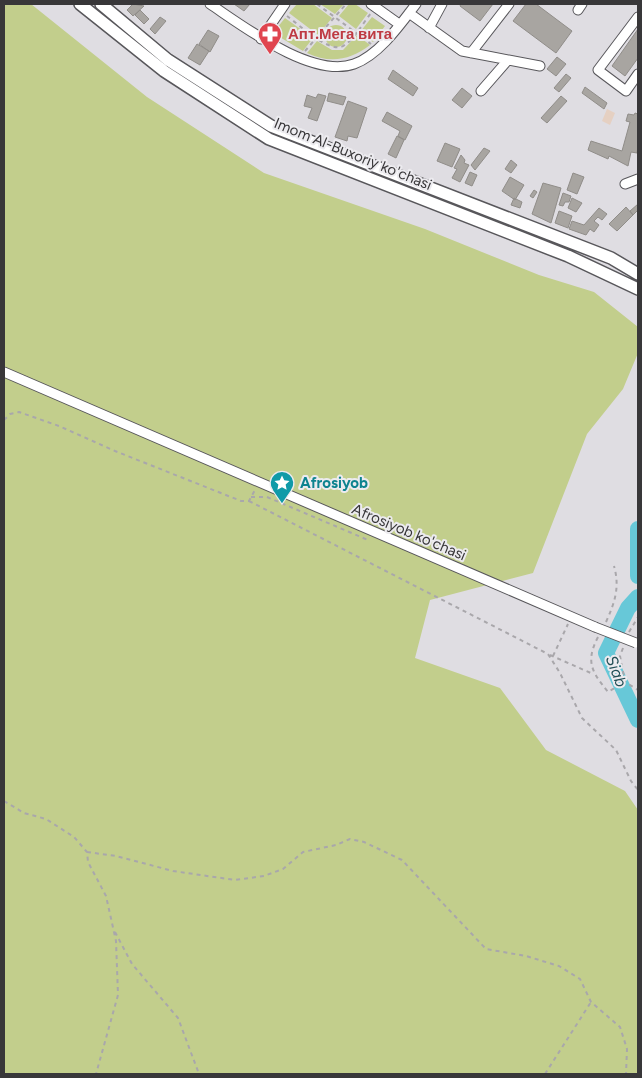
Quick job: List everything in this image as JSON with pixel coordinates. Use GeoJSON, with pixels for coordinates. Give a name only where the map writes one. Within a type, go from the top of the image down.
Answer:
{"type":"FeatureCollection","features":[{"type":"Feature","properties":{"kind":"main road","name":"Imom Al-Buxoriy ko'chasi"},"geometry":{"type":"LineString","coordinates":[[80,4],[164,71],[269,139],[568,256],[638,289]]}},
{"type":"Feature","properties":{"kind":"main road","name":"Imom Al-Buxoriy ko'chasi"},"geometry":{"type":"LineString","coordinates":[[101,4],[168,60],[271,126],[611,258],[638,274]]}},
{"type":"Feature","properties":{"kind":"main road"},"geometry":{"type":"LineString","coordinates":[[568,256],[574,244]]}},
{"type":"Feature","properties":{"kind":"street"},"geometry":{"type":"LineString","coordinates":[[210,4],[261,39],[299,58],[340,67],[366,58],[400,24],[416,4]]}},
{"type":"Feature","properties":{"kind":"street"},"geometry":{"type":"LineString","coordinates":[[429,28],[442,4]]}},
{"type":"Feature","properties":{"kind":"street"},"geometry":{"type":"LineString","coordinates":[[471,53],[509,4]]}},
{"type":"Feature","properties":{"kind":"street"},"geometry":{"type":"LineString","coordinates":[[373,6],[400,24]]}},
{"type":"Feature","properties":{"kind":"street"},"geometry":{"type":"LineString","coordinates":[[261,39],[282,7]]}},
{"type":"Feature","properties":{"kind":"street"},"geometry":{"type":"LineString","coordinates":[[409,13],[462,51],[540,66]]}},
{"type":"Feature","properties":{"kind":"street"},"geometry":{"type":"LineString","coordinates":[[638,16],[598,70],[626,91],[638,74]]}},
{"type":"Feature","properties":{"kind":"street"},"geometry":{"type":"LineString","coordinates":[[481,91],[508,60]]}},
{"type":"Feature","properties":{"kind":"street"},"geometry":{"type":"LineString","coordinates":[[625,184],[638,179]]}},
{"type":"Feature","properties":{"kind":"street","name":"Afrosiyob ko'chasi"},"geometry":{"type":"LineString","coordinates":[[4,372],[637,644]]}},
{"type":"Feature","properties":{"kind":"path"},"geometry":{"type":"LineString","coordinates":[[316,4],[377,48]]}},
{"type":"Feature","properties":{"kind":"path"},"geometry":{"type":"LineString","coordinates":[[299,58],[346,4]]}},
{"type":"Feature","properties":{"kind":"path"},"geometry":{"type":"LineString","coordinates":[[282,7],[325,44],[336,48],[343,46],[351,39],[373,6]]}},
{"type":"Feature","properties":{"kind":"path"},"geometry":{"type":"LineString","coordinates":[[4,420],[10,414],[19,412],[59,426],[115,451],[241,501],[249,501],[548,654],[593,674]]}},
{"type":"Feature","properties":{"kind":"path"},"geometry":{"type":"LineString","coordinates":[[249,501],[258,482]]}},
{"type":"Feature","properties":{"kind":"path"},"geometry":{"type":"LineString","coordinates":[[626,640],[638,617]]}},
{"type":"Feature","properties":{"kind":"path"},"geometry":{"type":"LineString","coordinates":[[552,656],[570,620]]}},
{"type":"Feature","properties":{"kind":"path"},"geometry":{"type":"LineString","coordinates":[[623,648],[620,656],[625,682],[638,690]]}},
{"type":"Feature","properties":{"kind":"path"},"geometry":{"type":"LineString","coordinates":[[548,654],[560,673],[582,718],[616,750],[638,790]]}},
{"type":"Feature","properties":{"kind":"path"},"geometry":{"type":"LineString","coordinates":[[608,692],[625,682]]}},
{"type":"Feature","properties":{"kind":"path"},"geometry":{"type":"LineString","coordinates":[[4,801],[24,813],[46,819],[74,837],[86,852],[88,862],[106,896],[114,930],[118,995],[96,1074]]}},
{"type":"Feature","properties":{"kind":"path"},"geometry":{"type":"LineString","coordinates":[[86,852],[116,856],[173,871],[235,880],[264,876],[283,869],[303,852],[336,845],[350,839],[364,842],[402,860],[486,949],[526,956],[559,966],[580,979],[591,1002],[620,1027],[627,1049],[626,1074]]}},
{"type":"Feature","properties":{"kind":"path"},"geometry":{"type":"LineString","coordinates":[[114,930],[132,964],[178,1018],[199,1074]]}},
{"type":"Feature","properties":{"kind":"path"},"geometry":{"type":"LineString","coordinates":[[546,1074],[591,1002]]}},
{"type":"Feature","properties":{"kind":"shaded area"},"geometry":{"type":"Polygon","coordinates":[[[607,109],[615,113],[610,125],[602,121],[607,109]]]}},
{"type":"Feature","properties":{"kind":"green space","name":"Afrosiyob"},"geometry":{"type":"Polygon","coordinates":[[[4,4],[31,4],[147,97],[264,173],[425,229],[539,275],[594,292],[638,327],[638,353],[623,389],[587,434],[533,573],[430,600],[415,658],[500,688],[546,750],[625,791],[638,810],[638,1074],[4,1074],[4,4]]]}},
{"type":"Feature","properties":{"kind":"green space"},"geometry":{"type":"Polygon","coordinates":[[[297,4],[313,4],[332,18],[318,35],[289,13],[297,4]]]}},
{"type":"Feature","properties":{"kind":"green space"},"geometry":{"type":"Polygon","coordinates":[[[320,4],[344,4],[335,14],[320,4]]]}},
{"type":"Feature","properties":{"kind":"green space"},"geometry":{"type":"Polygon","coordinates":[[[349,4],[355,4],[368,13],[356,29],[339,16],[349,4]]]}},
{"type":"Feature","properties":{"kind":"green space"},"geometry":{"type":"Polygon","coordinates":[[[372,17],[385,26],[373,42],[360,32],[372,17]]]}},
{"type":"Feature","properties":{"kind":"green space"},"geometry":{"type":"Polygon","coordinates":[[[285,18],[313,38],[303,51],[273,33],[285,18]]]}},
{"type":"Feature","properties":{"kind":"green space"},"geometry":{"type":"Polygon","coordinates":[[[336,25],[344,28],[347,36],[344,44],[336,47],[328,44],[325,36],[328,28],[336,25]]]}},
{"type":"Feature","properties":{"kind":"green space"},"geometry":{"type":"Polygon","coordinates":[[[357,35],[370,45],[348,57],[332,59],[307,53],[317,41],[332,50],[343,50],[357,35]]]}},
{"type":"Feature","properties":{"kind":"building"},"geometry":{"type":"Polygon","coordinates":[[[133,4],[144,6],[133,16],[127,10],[133,4]]]}},
{"type":"Feature","properties":{"kind":"building"},"geometry":{"type":"Polygon","coordinates":[[[234,4],[250,4],[244,11],[234,4]]]}},
{"type":"Feature","properties":{"kind":"building"},"geometry":{"type":"Polygon","coordinates":[[[461,4],[493,4],[480,21],[460,6],[461,4]]]}},
{"type":"Feature","properties":{"kind":"building"},"geometry":{"type":"Polygon","coordinates":[[[526,4],[536,4],[572,31],[556,53],[513,21],[526,4]]]}},
{"type":"Feature","properties":{"kind":"building"},"geometry":{"type":"Polygon","coordinates":[[[140,10],[149,19],[144,24],[135,15],[140,10]]]}},
{"type":"Feature","properties":{"kind":"building"},"geometry":{"type":"Polygon","coordinates":[[[160,17],[166,21],[155,34],[150,29],[160,17]]]}},
{"type":"Feature","properties":{"kind":"building"},"geometry":{"type":"Polygon","coordinates":[[[638,29],[638,58],[625,76],[612,66],[638,29]]]}},
{"type":"Feature","properties":{"kind":"building"},"geometry":{"type":"Polygon","coordinates":[[[208,30],[219,36],[210,52],[199,44],[208,30]]]}},
{"type":"Feature","properties":{"kind":"building"},"geometry":{"type":"Polygon","coordinates":[[[197,44],[209,51],[200,65],[188,58],[197,44]]]}},
{"type":"Feature","properties":{"kind":"building"},"geometry":{"type":"Polygon","coordinates":[[[557,57],[566,64],[556,76],[547,69],[557,57]]]}},
{"type":"Feature","properties":{"kind":"building"},"geometry":{"type":"Polygon","coordinates":[[[393,70],[418,88],[413,96],[388,79],[393,70]]]}},
{"type":"Feature","properties":{"kind":"building"},"geometry":{"type":"Polygon","coordinates":[[[566,74],[571,78],[559,92],[554,88],[566,74]]]}},
{"type":"Feature","properties":{"kind":"building"},"geometry":{"type":"Polygon","coordinates":[[[585,87],[607,103],[604,109],[582,93],[585,87]]]}},
{"type":"Feature","properties":{"kind":"building"},"geometry":{"type":"Polygon","coordinates":[[[462,88],[472,96],[462,108],[452,100],[462,88]]]}},
{"type":"Feature","properties":{"kind":"building"},"geometry":{"type":"Polygon","coordinates":[[[329,93],[346,97],[343,105],[327,101],[329,93]]]}},
{"type":"Feature","properties":{"kind":"building"},"geometry":{"type":"Polygon","coordinates":[[[318,94],[326,96],[317,121],[308,118],[312,108],[304,106],[307,95],[316,98],[318,94]]]}},
{"type":"Feature","properties":{"kind":"building"},"geometry":{"type":"Polygon","coordinates":[[[561,96],[567,101],[547,123],[541,118],[561,96]]]}},
{"type":"Feature","properties":{"kind":"building"},"geometry":{"type":"Polygon","coordinates":[[[348,101],[367,108],[357,138],[348,136],[347,141],[335,137],[348,101]]]}},
{"type":"Feature","properties":{"kind":"building"},"geometry":{"type":"Polygon","coordinates":[[[387,112],[412,126],[405,140],[398,136],[400,131],[382,121],[387,112]]]}},
{"type":"Feature","properties":{"kind":"building"},"geometry":{"type":"Polygon","coordinates":[[[635,113],[638,114],[638,146],[637,153],[631,152],[628,166],[609,156],[608,159],[588,150],[591,141],[622,151],[630,122],[626,121],[628,114],[634,115],[635,113]]]}},
{"type":"Feature","properties":{"kind":"building"},"geometry":{"type":"Polygon","coordinates":[[[397,136],[404,140],[396,158],[388,154],[397,136]]]}},
{"type":"Feature","properties":{"kind":"building"},"geometry":{"type":"Polygon","coordinates":[[[445,143],[460,149],[452,167],[437,161],[445,143]]]}},
{"type":"Feature","properties":{"kind":"building"},"geometry":{"type":"Polygon","coordinates":[[[484,148],[490,151],[475,170],[471,165],[484,148]]]}},
{"type":"Feature","properties":{"kind":"building"},"geometry":{"type":"Polygon","coordinates":[[[461,155],[465,160],[464,163],[469,165],[460,182],[452,178],[457,169],[454,168],[461,155]]]}},
{"type":"Feature","properties":{"kind":"building"},"geometry":{"type":"Polygon","coordinates":[[[511,160],[517,165],[511,173],[505,169],[511,160]]]}},
{"type":"Feature","properties":{"kind":"building"},"geometry":{"type":"Polygon","coordinates":[[[470,172],[477,175],[472,186],[465,183],[470,172]]]}},
{"type":"Feature","properties":{"kind":"building"},"geometry":{"type":"Polygon","coordinates":[[[573,173],[584,177],[577,194],[567,190],[573,173]]]}},
{"type":"Feature","properties":{"kind":"building"},"geometry":{"type":"Polygon","coordinates":[[[510,177],[524,185],[515,200],[502,191],[510,177]]]}},
{"type":"Feature","properties":{"kind":"building"},"geometry":{"type":"Polygon","coordinates":[[[543,183],[561,188],[551,223],[532,214],[543,183]]]}},
{"type":"Feature","properties":{"kind":"building"},"geometry":{"type":"Polygon","coordinates":[[[534,190],[537,192],[533,198],[530,196],[534,190]]]}},
{"type":"Feature","properties":{"kind":"building"},"geometry":{"type":"Polygon","coordinates":[[[563,193],[571,196],[569,202],[565,202],[563,206],[559,205],[563,193]]]}},
{"type":"Feature","properties":{"kind":"building"},"geometry":{"type":"Polygon","coordinates":[[[514,198],[522,202],[520,208],[511,205],[514,198]]]}},
{"type":"Feature","properties":{"kind":"building"},"geometry":{"type":"Polygon","coordinates":[[[572,198],[582,203],[576,212],[568,208],[572,198]]]}},
{"type":"Feature","properties":{"kind":"building"},"geometry":{"type":"Polygon","coordinates":[[[638,204],[638,210],[633,215],[630,211],[638,204]]]}},
{"type":"Feature","properties":{"kind":"building"},"geometry":{"type":"Polygon","coordinates":[[[626,207],[633,215],[617,231],[609,224],[626,207]]]}},
{"type":"Feature","properties":{"kind":"building"},"geometry":{"type":"Polygon","coordinates":[[[599,208],[607,214],[602,220],[598,217],[594,221],[599,225],[594,232],[590,229],[586,235],[569,229],[572,221],[584,225],[599,208]]]}},
{"type":"Feature","properties":{"kind":"building"},"geometry":{"type":"Polygon","coordinates":[[[559,211],[572,216],[568,228],[555,223],[559,211]]]}},
{"type":"Feature","properties":{"kind":"waterway","name":"Siab"},"geometry":{"type":"LineString","coordinates":[[638,529],[638,576]]}},
{"type":"Feature","properties":{"kind":"waterway","name":"Siab"},"geometry":{"type":"LineString","coordinates":[[638,597],[628,608],[606,653],[638,720]]}},
{"type":"Feature","properties":{"kind":"place","name":"Апт.Мега вита"},"geometry":{"type":"Point","coordinates":[270,55]}},
{"type":"Feature","properties":{"kind":"place","name":"Afrosiyob"},"geometry":{"type":"Point","coordinates":[282,504]}}]}
